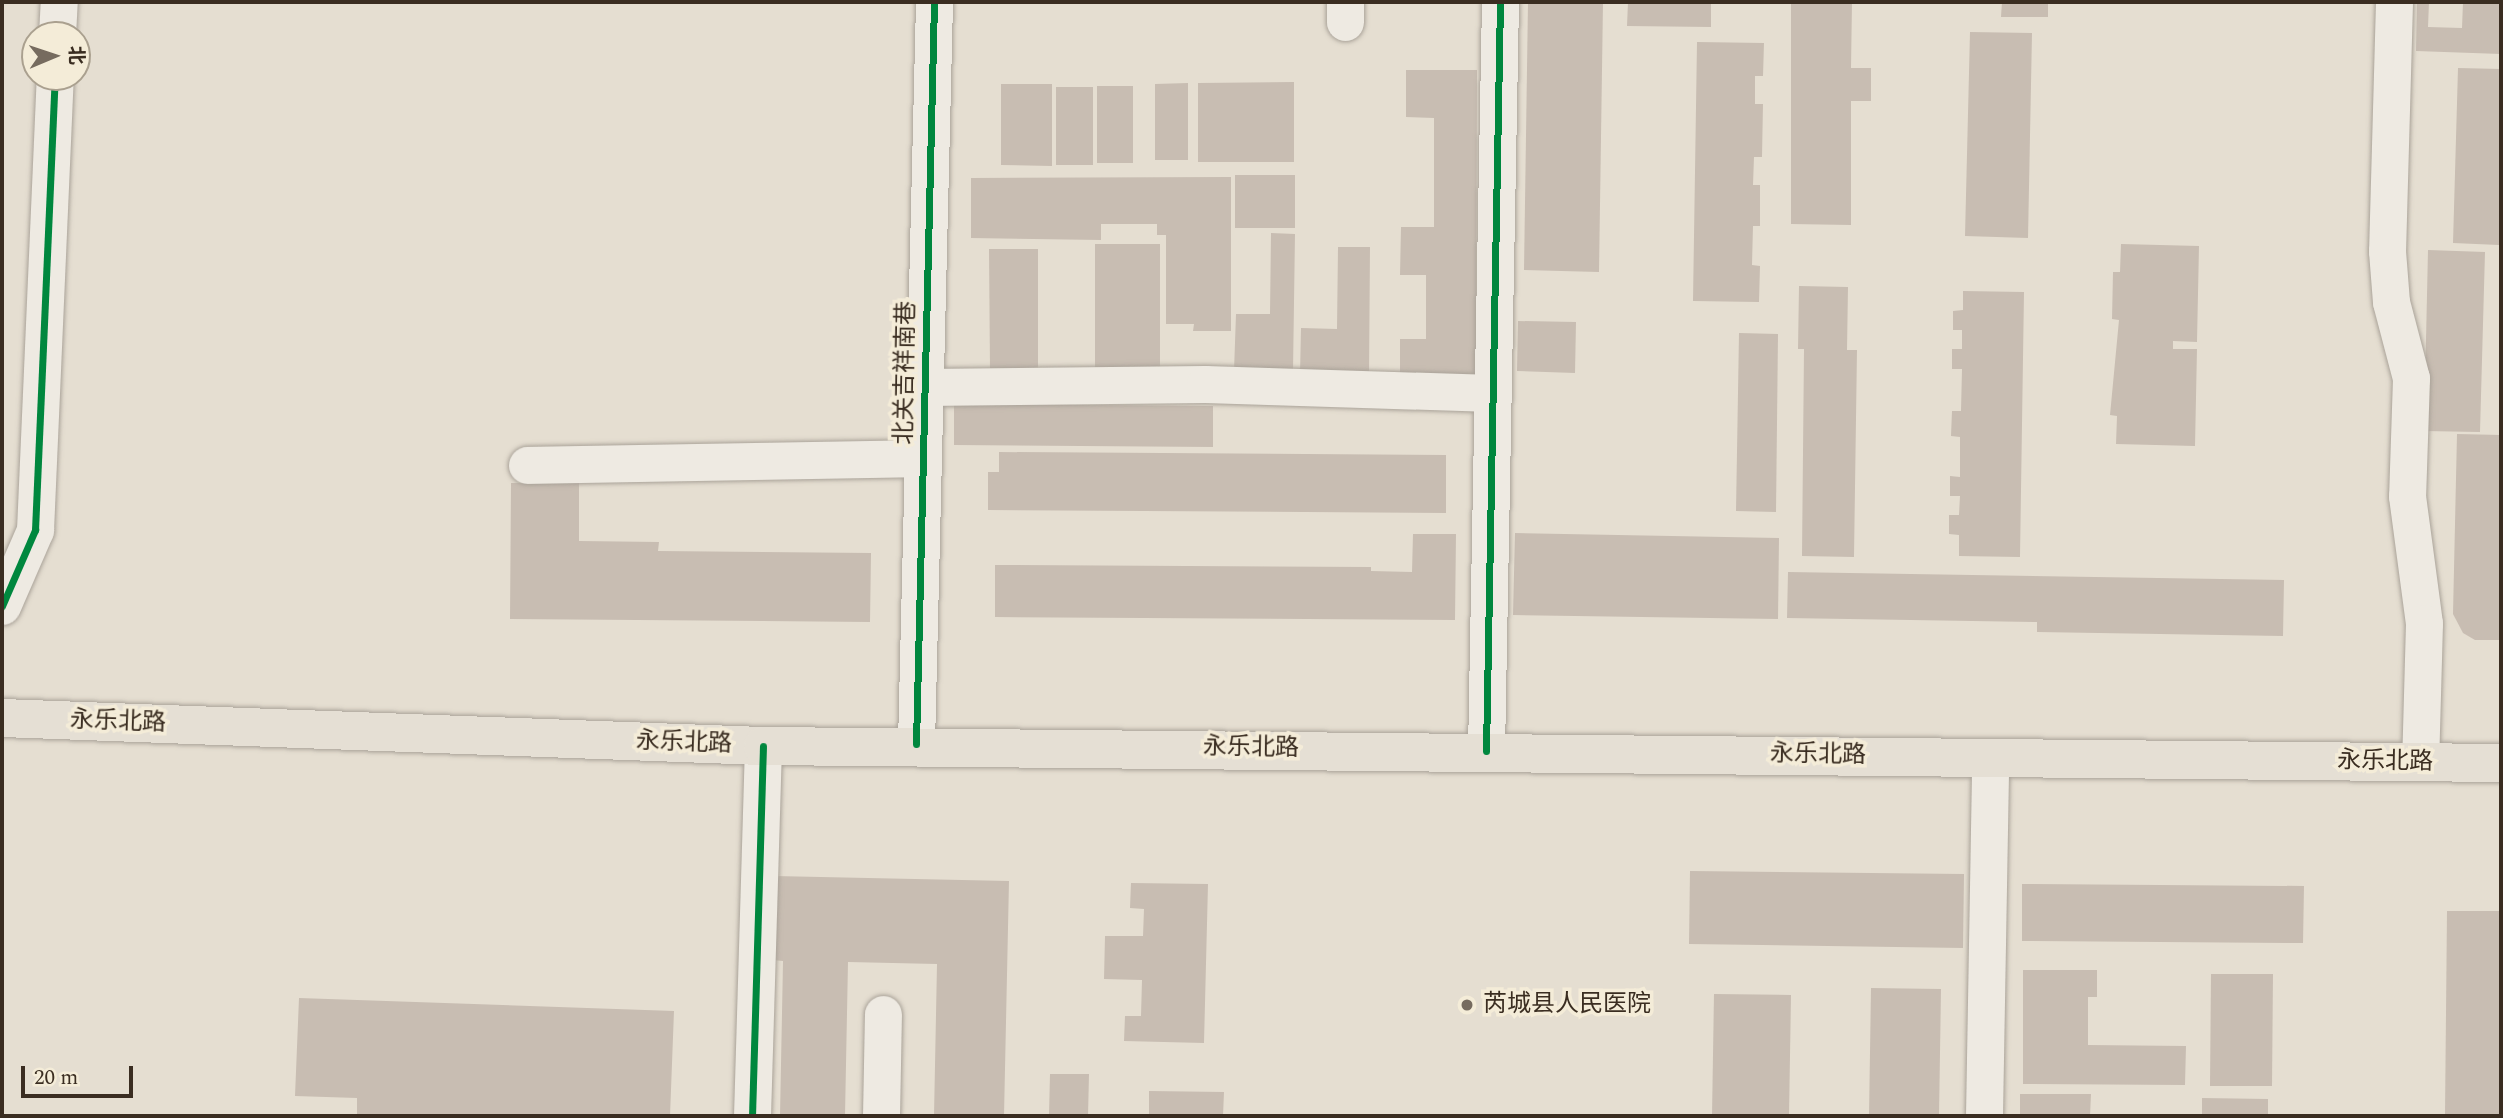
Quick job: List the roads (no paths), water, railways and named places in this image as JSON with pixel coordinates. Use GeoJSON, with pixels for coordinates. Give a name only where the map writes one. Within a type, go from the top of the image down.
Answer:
{"type":"FeatureCollection","features":[{"type":"Feature","properties":{"kind":"main road","name":"永乐北路"},"geometry":{"type":"LineString","coordinates":[[2,718],[762,746],[916,744],[2501,763]]}},
{"type":"Feature","properties":{"kind":"street"},"geometry":{"type":"LineString","coordinates":[[58,21],[59,2]]}},
{"type":"Feature","properties":{"kind":"street","name":"北关吉祥南巷"},"geometry":{"type":"LineString","coordinates":[[916,744],[934,2]]}},
{"type":"Feature","properties":{"kind":"street"},"geometry":{"type":"LineString","coordinates":[[1486,751],[1500,2]]}},
{"type":"Feature","properties":{"kind":"street"},"geometry":{"type":"LineString","coordinates":[[2394,2],[2387,264],[2391,303],[2411,378],[2407,496],[2424,623],[2420,762]]}},
{"type":"Feature","properties":{"kind":"street"},"geometry":{"type":"LineString","coordinates":[[2,606],[35,530],[54,91]]}},
{"type":"Feature","properties":{"kind":"street"},"geometry":{"type":"LineString","coordinates":[[925,387],[1205,384],[1493,393]]}},
{"type":"Feature","properties":{"kind":"street"},"geometry":{"type":"LineString","coordinates":[[527,464],[923,458]]}},
{"type":"Feature","properties":{"kind":"street"},"geometry":{"type":"LineString","coordinates":[[752,1116],[762,746]]}},
{"type":"Feature","properties":{"kind":"street"},"geometry":{"type":"LineString","coordinates":[[1984,1116],[1990,757]]}},
{"type":"Feature","properties":{"kind":"street"},"geometry":{"type":"LineString","coordinates":[[881,1116],[883,1014]]}},
{"type":"Feature","properties":{"kind":"place","name":"芮城县人民医院"},"geometry":{"type":"Point","coordinates":[1467,1005]}}]}
